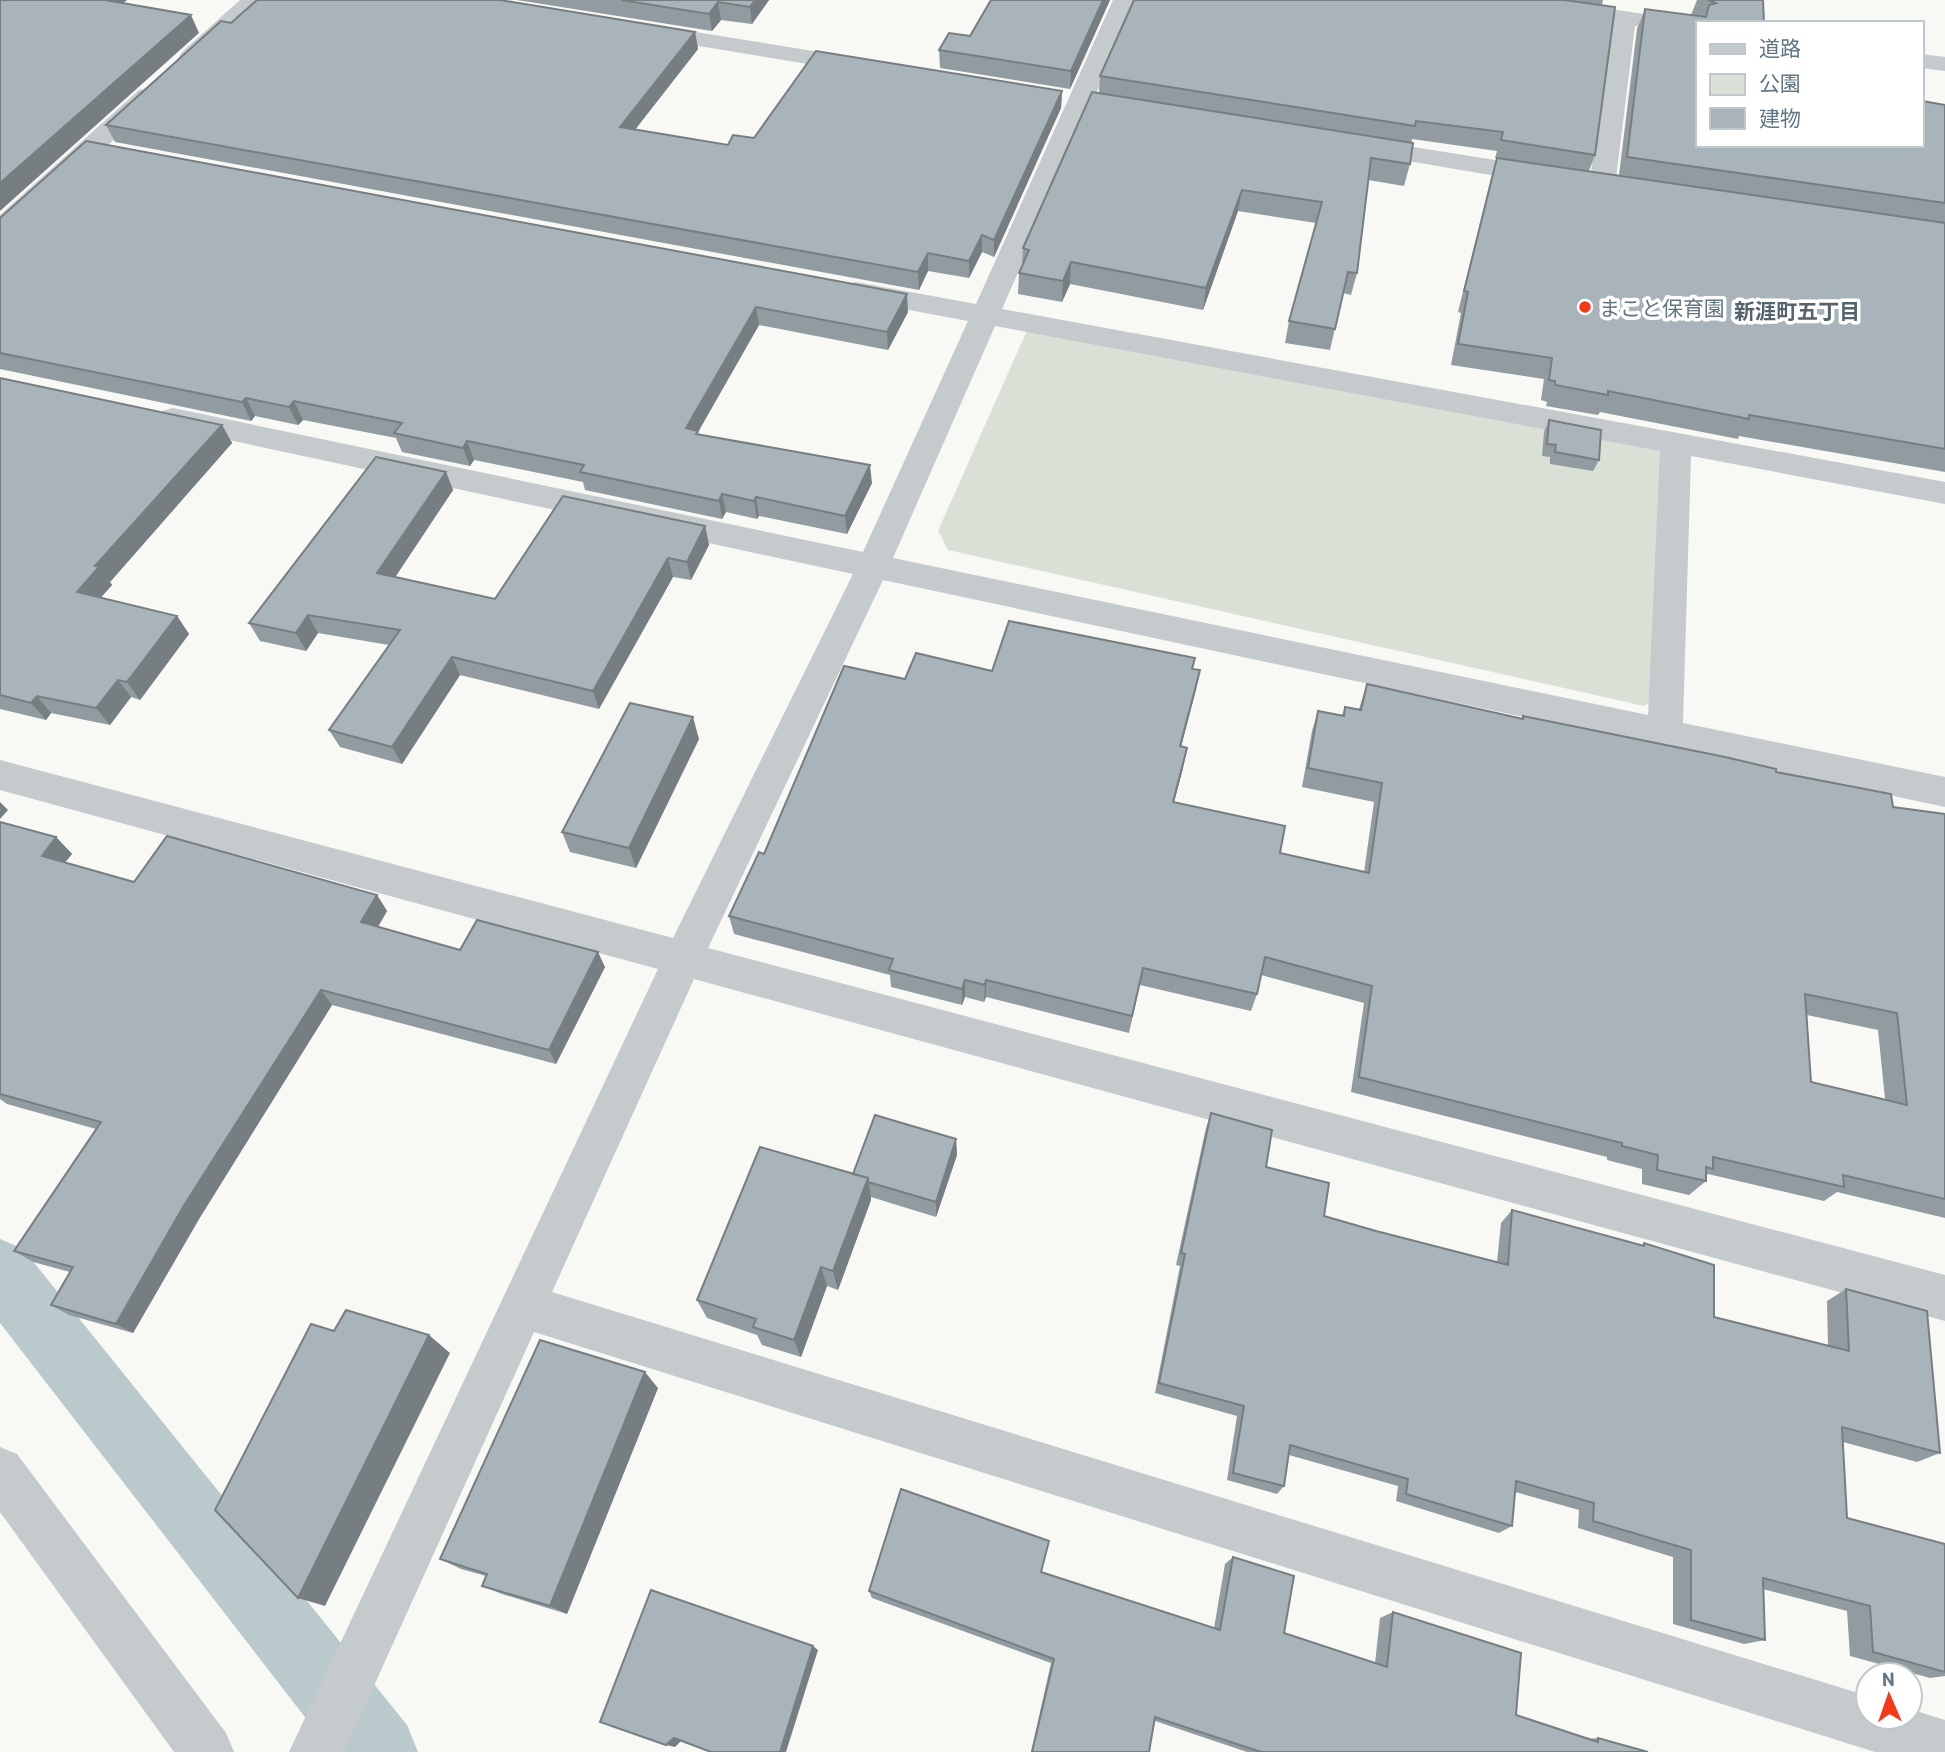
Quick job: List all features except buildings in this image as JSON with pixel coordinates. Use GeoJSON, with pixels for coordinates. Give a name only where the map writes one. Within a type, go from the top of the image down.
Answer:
{"type":"FeatureCollection","features":[{"type":"Feature","properties":{"kind":"street"},"geometry":{"type":"LineString","coordinates":[[0,229],[104,150],[167,79],[254,0]]}},
{"type":"Feature","properties":{"kind":"street"},"geometry":{"type":"LineString","coordinates":[[316,1752],[682,961],[873,567],[986,315],[1077,101],[1125,0]]}},
{"type":"Feature","properties":{"kind":"street"},"geometry":{"type":"LineString","coordinates":[[1502,0],[1696,28]]}},
{"type":"Feature","properties":{"kind":"street"},"geometry":{"type":"LineString","coordinates":[[1602,186],[1624,17]]}},
{"type":"Feature","properties":{"kind":"street"},"geometry":{"type":"LineString","coordinates":[[623,27],[885,69]]}},
{"type":"Feature","properties":{"kind":"street"},"geometry":{"type":"LineString","coordinates":[[1924,61],[1945,64]]}},
{"type":"Feature","properties":{"kind":"street"},"geometry":{"type":"LineString","coordinates":[[1340,143],[1629,190]]}},
{"type":"Feature","properties":{"kind":"street"},"geometry":{"type":"LineString","coordinates":[[823,285],[1945,493]]}},
{"type":"Feature","properties":{"kind":"street"},"geometry":{"type":"LineString","coordinates":[[136,410],[1945,792]]}},
{"type":"Feature","properties":{"kind":"street"},"geometry":{"type":"LineString","coordinates":[[1665,731],[1676,444]]}},
{"type":"Feature","properties":{"kind":"street"},"geometry":{"type":"LineString","coordinates":[[0,775],[682,961],[1945,1298]]}},
{"type":"Feature","properties":{"kind":"street"},"geometry":{"type":"LineString","coordinates":[[524,1306],[1945,1747]]}},
{"type":"Feature","properties":{"kind":"street"},"geometry":{"type":"LineString","coordinates":[[0,1471],[207,1752]]}},
{"type":"Feature","properties":{"kind":"green space"},"geometry":{"type":"Polygon","coordinates":[[[1029,326],[1667,445],[1662,696],[1644,706],[948,550],[938,531],[1029,326]]]}},
{"type":"Feature","properties":{"kind":"waterway"},"geometry":{"type":"LineString","coordinates":[[0,1271],[380,1752]]}},
{"type":"Feature","properties":{"kind":"place","name":"まこと保育園"},"geometry":{"type":"Point","coordinates":[1585,307]}},
{"type":"Feature","properties":{"kind":"district","name":"新涯町五丁目"},"geometry":{"type":"Point","coordinates":[1797,310]}}]}
